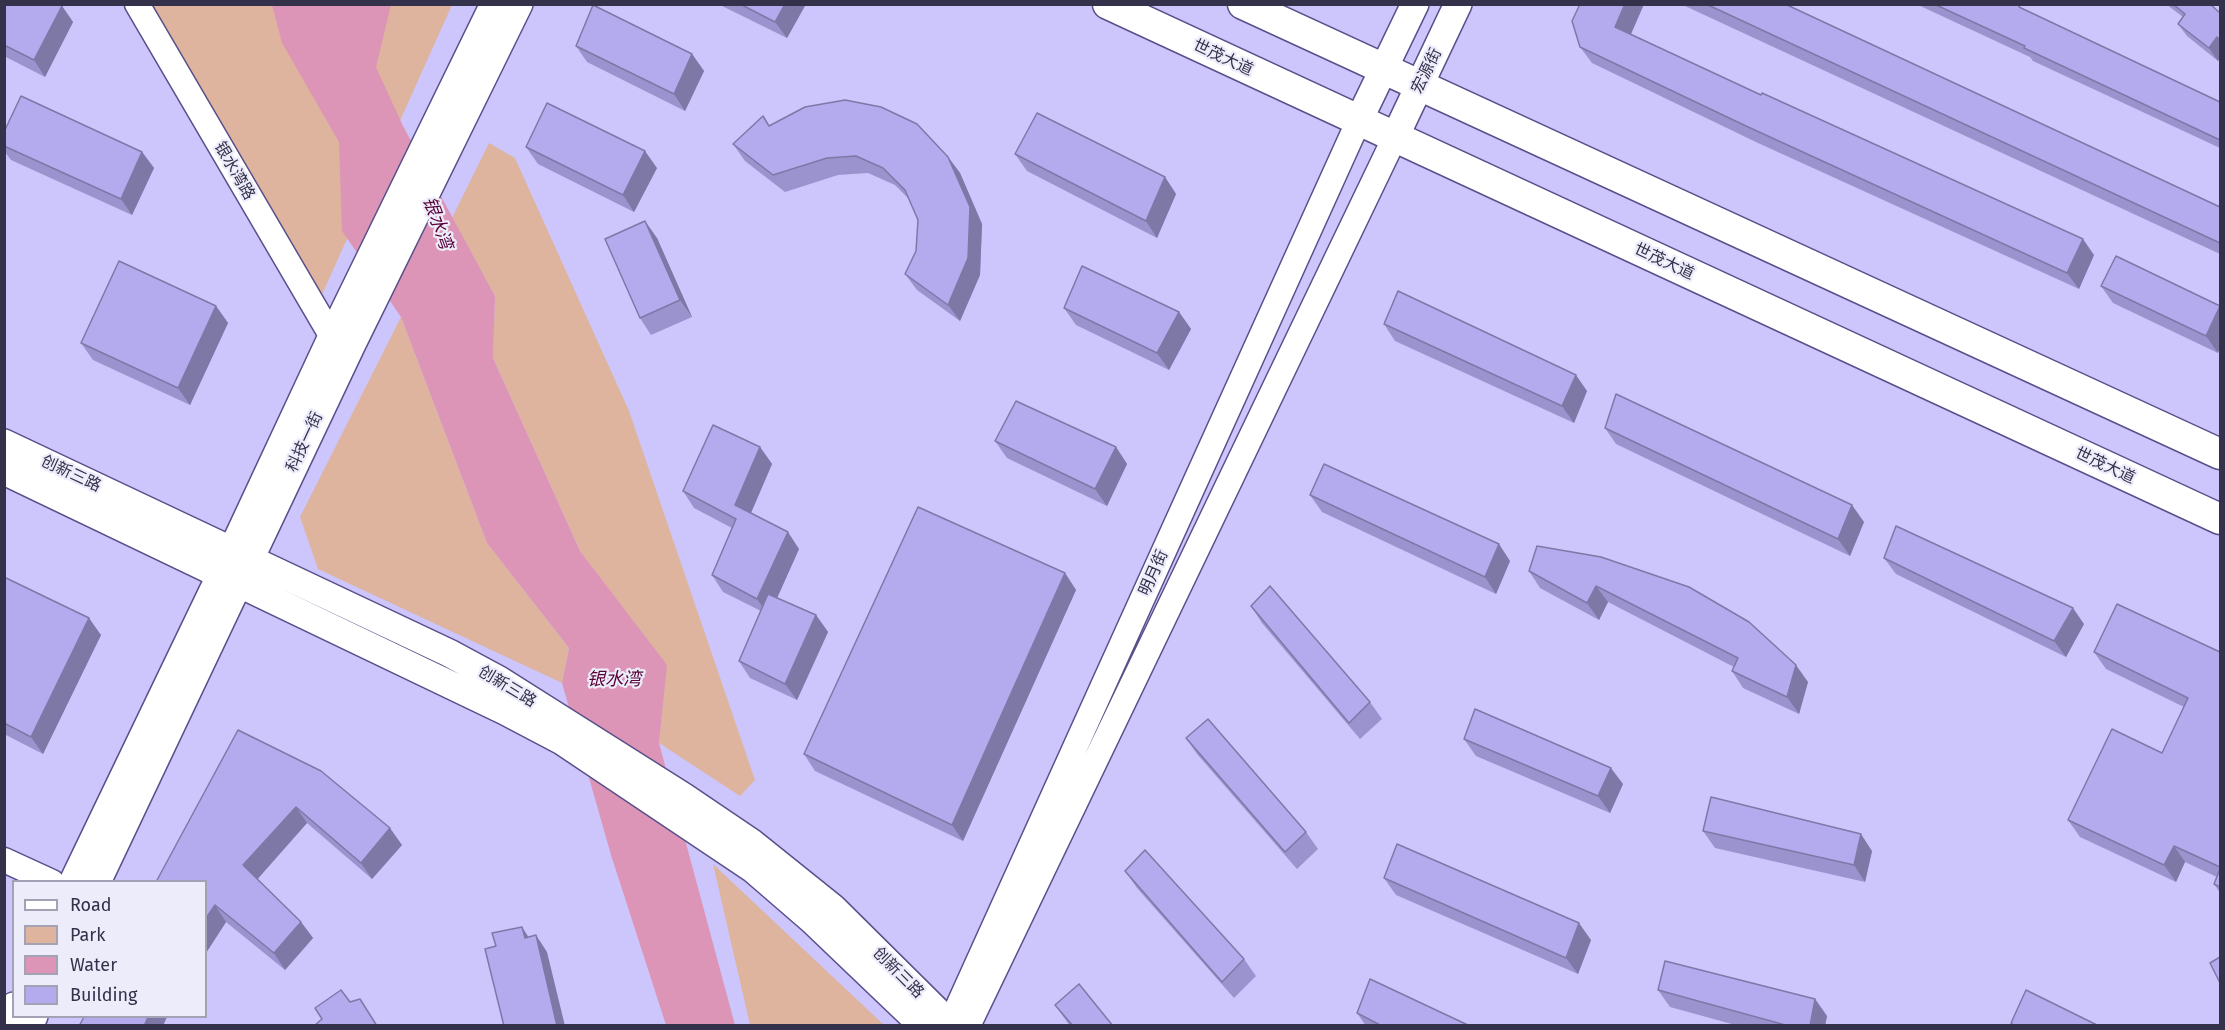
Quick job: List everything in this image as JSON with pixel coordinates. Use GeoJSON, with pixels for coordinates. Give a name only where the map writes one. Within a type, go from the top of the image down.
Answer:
{"type":"FeatureCollection","features":[{"type":"Feature","properties":{"kind":"main road","name":"科技一街"},"geometry":{"type":"LineString","coordinates":[[457,107],[494,4]]}},
{"type":"Feature","properties":{"kind":"main road","name":"科技一街"},"geometry":{"type":"LineString","coordinates":[[99,880],[230,579],[339,338],[457,107],[519,4]]}},
{"type":"Feature","properties":{"kind":"main road","name":"世茂大道"},"geometry":{"type":"LineString","coordinates":[[1108,4],[2220,519]]}},
{"type":"Feature","properties":{"kind":"main road"},"geometry":{"type":"LineString","coordinates":[[1243,4],[2220,454]]}},
{"type":"Feature","properties":{"kind":"main road"},"geometry":{"type":"LineString","coordinates":[[1359,120],[1415,4]]}},
{"type":"Feature","properties":{"kind":"main road","name":"宏源街"},"geometry":{"type":"LineString","coordinates":[[1395,137],[1458,4]]}},
{"type":"Feature","properties":{"kind":"main road","name":"创新三路"},"geometry":{"type":"LineString","coordinates":[[4,443],[449,653],[499,680],[560,729],[753,869],[828,935],[923,1026]]}},
{"type":"Feature","properties":{"kind":"main road","name":"创新三路"},"geometry":{"type":"LineString","coordinates":[[4,471],[505,711],[560,729],[684,797],[752,843],[833,908],[956,1025]]}},
{"type":"Feature","properties":{"kind":"main road","name":"科技一街"},"geometry":{"type":"LineString","coordinates":[[74,880],[230,579]]}},
{"type":"Feature","properties":{"kind":"main road"},"geometry":{"type":"LineString","coordinates":[[4,1025],[12,1010]]}},
{"type":"Feature","properties":{"kind":"street","name":"银水湾路"},"geometry":{"type":"LineString","coordinates":[[137,4],[339,338]]}},
{"type":"Feature","properties":{"kind":"street","name":"明月街"},"geometry":{"type":"LineString","coordinates":[[956,1025],[1359,120]]}},
{"type":"Feature","properties":{"kind":"street","name":"明月街"},"geometry":{"type":"LineString","coordinates":[[956,1025],[1395,137]]}},
{"type":"Feature","properties":{"kind":"street"},"geometry":{"type":"LineString","coordinates":[[4,860],[48,880]]}},
{"type":"Feature","properties":{"kind":"green space"},"geometry":{"type":"Polygon","coordinates":[[[151,5],[452,5],[320,299],[151,5]]]}},
{"type":"Feature","properties":{"kind":"green space"},"geometry":{"type":"Polygon","coordinates":[[[489,143],[515,158],[629,411],[755,780],[740,796],[659,743],[666,665],[580,551],[493,358],[495,296],[452,218],[489,143]]]}},
{"type":"Feature","properties":{"kind":"green space"},"geometry":{"type":"Polygon","coordinates":[[[401,317],[487,543],[569,648],[562,683],[318,569],[300,517],[401,317]]]}},
{"type":"Feature","properties":{"kind":"green space"},"geometry":{"type":"Polygon","coordinates":[[[713,864],[884,1025],[750,1025],[713,864]]]}},
{"type":"Feature","properties":{"kind":"water","name":"银水湾"},"geometry":{"type":"Polygon","coordinates":[[[272,5],[391,5],[376,67],[403,126],[495,296],[493,358],[580,551],[667,665],[659,743],[735,1025],[666,1025],[611,855],[562,683],[569,648],[487,543],[401,317],[342,231],[339,142],[282,43],[272,5]]]}},
{"type":"Feature","properties":{"kind":"building"},"geometry":{"type":"Polygon","coordinates":[[[4,4],[60,4],[62,6],[34,60],[4,45],[4,4]]]}},
{"type":"Feature","properties":{"kind":"building"},"geometry":{"type":"Polygon","coordinates":[[[740,4],[785,4],[775,22],[740,4]]]}},
{"type":"Feature","properties":{"kind":"building"},"geometry":{"type":"Polygon","coordinates":[[[1580,4],[1625,4],[1615,27],[2083,239],[2067,273],[1580,47],[1572,21],[1580,4]]]}},
{"type":"Feature","properties":{"kind":"building"},"geometry":{"type":"Polygon","coordinates":[[[1706,4],[1785,4],[2220,207],[2220,243],[1706,4]]]}},
{"type":"Feature","properties":{"kind":"building"},"geometry":{"type":"Polygon","coordinates":[[[1934,4],[2020,5],[2019,7],[2220,102],[2220,140],[2024,48],[2025,46],[1934,4]]]}},
{"type":"Feature","properties":{"kind":"building"},"geometry":{"type":"Polygon","coordinates":[[[2173,4],[2210,4],[2220,13],[2220,40],[2217,37],[2209,48],[2178,24],[2185,14],[2173,4]]]}},
{"type":"Feature","properties":{"kind":"building"},"geometry":{"type":"Polygon","coordinates":[[[593,5],[692,54],[674,94],[576,46],[593,5]]]}},
{"type":"Feature","properties":{"kind":"building"},"geometry":{"type":"Polygon","coordinates":[[[21,96],[142,152],[121,199],[4,146],[4,132],[21,96]]]}},
{"type":"Feature","properties":{"kind":"building"},"geometry":{"type":"Polygon","coordinates":[[[845,100],[881,107],[917,124],[948,157],[970,207],[968,258],[948,305],[905,274],[916,251],[918,220],[905,190],[883,168],[856,156],[827,158],[773,175],[733,144],[763,116],[769,126],[805,107],[845,100]]]}},
{"type":"Feature","properties":{"kind":"building"},"geometry":{"type":"Polygon","coordinates":[[[547,103],[645,151],[623,195],[526,147],[547,103]]]}},
{"type":"Feature","properties":{"kind":"building"},"geometry":{"type":"Polygon","coordinates":[[[1037,113],[1165,177],[1146,221],[1015,154],[1037,113]]]}},
{"type":"Feature","properties":{"kind":"building"},"geometry":{"type":"Polygon","coordinates":[[[645,221],[680,300],[640,318],[605,239],[645,221]]]}},
{"type":"Feature","properties":{"kind":"building"},"geometry":{"type":"Polygon","coordinates":[[[2116,256],[2220,306],[2206,336],[2101,286],[2116,256]]]}},
{"type":"Feature","properties":{"kind":"building"},"geometry":{"type":"Polygon","coordinates":[[[119,261],[216,306],[178,388],[81,343],[119,261]]]}},
{"type":"Feature","properties":{"kind":"building"},"geometry":{"type":"Polygon","coordinates":[[[1082,266],[1179,312],[1157,353],[1064,308],[1082,266]]]}},
{"type":"Feature","properties":{"kind":"building"},"geometry":{"type":"Polygon","coordinates":[[[1398,291],[1576,375],[1562,406],[1384,324],[1398,291]]]}},
{"type":"Feature","properties":{"kind":"building"},"geometry":{"type":"Polygon","coordinates":[[[1616,394],[1852,505],[1838,539],[1605,428],[1616,394]]]}},
{"type":"Feature","properties":{"kind":"building"},"geometry":{"type":"Polygon","coordinates":[[[1016,401],[1116,447],[1095,489],[995,441],[1016,401]]]}},
{"type":"Feature","properties":{"kind":"building"},"geometry":{"type":"Polygon","coordinates":[[[713,425],[760,447],[735,505],[788,532],[757,599],[712,575],[736,519],[683,491],[713,425]]]}},
{"type":"Feature","properties":{"kind":"building"},"geometry":{"type":"Polygon","coordinates":[[[1324,464],[1499,544],[1485,577],[1310,495],[1324,464]]]}},
{"type":"Feature","properties":{"kind":"building"},"geometry":{"type":"Polygon","coordinates":[[[918,507],[1065,573],[952,825],[804,754],[918,507]]]}},
{"type":"Feature","properties":{"kind":"building"},"geometry":{"type":"Polygon","coordinates":[[[1896,526],[2073,608],[2054,641],[1884,558],[1896,526]]]}},
{"type":"Feature","properties":{"kind":"building"},"geometry":{"type":"Polygon","coordinates":[[[1537,546],[1601,557],[1689,587],[1749,622],[1796,665],[1787,697],[1732,671],[1738,658],[1596,586],[1587,603],[1529,571],[1537,546]]]}},
{"type":"Feature","properties":{"kind":"building"},"geometry":{"type":"Polygon","coordinates":[[[4,577],[89,618],[31,737],[4,723],[4,577]]]}},
{"type":"Feature","properties":{"kind":"building"},"geometry":{"type":"Polygon","coordinates":[[[1270,586],[1370,702],[1349,723],[1251,606],[1270,586]]]}},
{"type":"Feature","properties":{"kind":"building"},"geometry":{"type":"Polygon","coordinates":[[[768,594],[816,615],[785,684],[739,661],[768,594]]]}},
{"type":"Feature","properties":{"kind":"building"},"geometry":{"type":"Polygon","coordinates":[[[2117,604],[2220,652],[2220,867],[2174,846],[2164,865],[2068,820],[2112,729],[2162,753],[2188,698],[2094,652],[2117,604]]]}},
{"type":"Feature","properties":{"kind":"building"},"geometry":{"type":"Polygon","coordinates":[[[1475,709],[1611,768],[1598,796],[1464,739],[1475,709]]]}},
{"type":"Feature","properties":{"kind":"building"},"geometry":{"type":"Polygon","coordinates":[[[1208,719],[1306,832],[1285,852],[1186,738],[1208,719]]]}},
{"type":"Feature","properties":{"kind":"building"},"geometry":{"type":"Polygon","coordinates":[[[238,730],[321,771],[390,828],[361,863],[296,807],[243,865],[301,922],[274,953],[215,905],[207,917],[207,880],[157,880],[238,730]]]}},
{"type":"Feature","properties":{"kind":"building"},"geometry":{"type":"Polygon","coordinates":[[[1711,797],[1861,834],[1854,865],[1703,831],[1711,797]]]}},
{"type":"Feature","properties":{"kind":"building"},"geometry":{"type":"Polygon","coordinates":[[[1397,844],[1579,923],[1566,958],[1384,878],[1397,844]]]}},
{"type":"Feature","properties":{"kind":"building"},"geometry":{"type":"Polygon","coordinates":[[[1145,850],[1244,959],[1222,982],[1125,871],[1145,850]]]}},
{"type":"Feature","properties":{"kind":"building"},"geometry":{"type":"Polygon","coordinates":[[[2220,869],[2220,887],[2214,884],[2220,869]]]}},
{"type":"Feature","properties":{"kind":"building"},"geometry":{"type":"Polygon","coordinates":[[[522,927],[525,938],[536,935],[557,1026],[504,1026],[485,949],[496,946],[492,933],[522,927]]]}},
{"type":"Feature","properties":{"kind":"building"},"geometry":{"type":"Polygon","coordinates":[[[2220,957],[2220,983],[2210,963],[2220,957]]]}},
{"type":"Feature","properties":{"kind":"building"},"geometry":{"type":"Polygon","coordinates":[[[1665,961],[1815,999],[1810,1026],[1789,1026],[1658,990],[1665,961]]]}},
{"type":"Feature","properties":{"kind":"building"},"geometry":{"type":"Polygon","coordinates":[[[1370,979],[1470,1026],[1382,1026],[1357,1013],[1370,979]]]}},
{"type":"Feature","properties":{"kind":"building"},"geometry":{"type":"Polygon","coordinates":[[[1079,984],[1113,1026],[1073,1026],[1055,1005],[1079,984]]]}},
{"type":"Feature","properties":{"kind":"building"},"geometry":{"type":"Polygon","coordinates":[[[341,990],[350,1002],[360,999],[377,1026],[314,1026],[322,1019],[315,1008],[341,990]]]}},
{"type":"Feature","properties":{"kind":"building"},"geometry":{"type":"Polygon","coordinates":[[[2026,990],[2099,1026],[2015,1026],[2011,1023],[2026,990]]]}},
{"type":"Feature","properties":{"kind":"building"},"geometry":{"type":"Polygon","coordinates":[[[83,1018],[148,1018],[144,1026],[79,1026],[83,1018]]]}}]}
